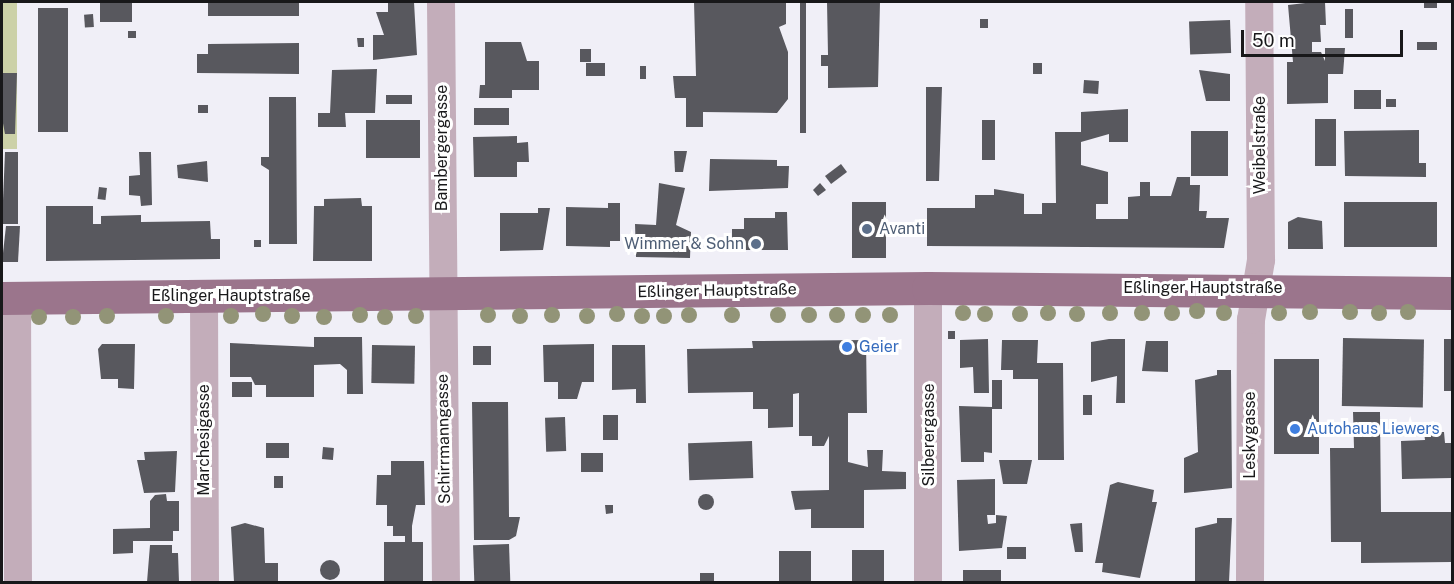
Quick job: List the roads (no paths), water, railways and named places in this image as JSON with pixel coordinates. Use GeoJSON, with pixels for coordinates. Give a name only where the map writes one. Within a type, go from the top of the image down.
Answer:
{"type":"FeatureCollection","features":[{"type":"Feature","properties":{"kind":"main road","name":"Eßlinger Hauptstraße"},"geometry":{"type":"LineString","coordinates":[[9,298],[928,288],[1254,288],[1446,291]]}},
{"type":"Feature","properties":{"kind":"street","name":"Bambergergasse"},"geometry":{"type":"LineString","coordinates":[[441,2],[443,295]]}},
{"type":"Feature","properties":{"kind":"street","name":"Weibelstraße"},"geometry":{"type":"LineString","coordinates":[[1254,288],[1261,260],[1259,2]]}},
{"type":"Feature","properties":{"kind":"street","name":"Silberergasse"},"geometry":{"type":"LineString","coordinates":[[928,288],[928,582]]}},
{"type":"Feature","properties":{"kind":"street","name":"Leskygasse"},"geometry":{"type":"LineString","coordinates":[[1250,582],[1254,288]]}},
{"type":"Feature","properties":{"kind":"street","name":"Schirrmanngasse"},"geometry":{"type":"LineString","coordinates":[[443,295],[446,582]]}},
{"type":"Feature","properties":{"kind":"street","name":"Marchesigasse"},"geometry":{"type":"LineString","coordinates":[[204,297],[205,582]]}},
{"type":"Feature","properties":{"kind":"street"},"geometry":{"type":"LineString","coordinates":[[9,298],[18,582]]}},
{"type":"Feature","properties":{"kind":"place","name":"Avanti"},"geometry":{"type":"Point","coordinates":[867,229]}},
{"type":"Feature","properties":{"kind":"place","name":"Wimmer & Sohn"},"geometry":{"type":"Point","coordinates":[756,244]}},
{"type":"Feature","properties":{"kind":"place","name":"Geier"},"geometry":{"type":"Point","coordinates":[847,347]}},
{"type":"Feature","properties":{"kind":"place","name":"Autohaus Liewers"},"geometry":{"type":"Point","coordinates":[1295,429]}}]}
